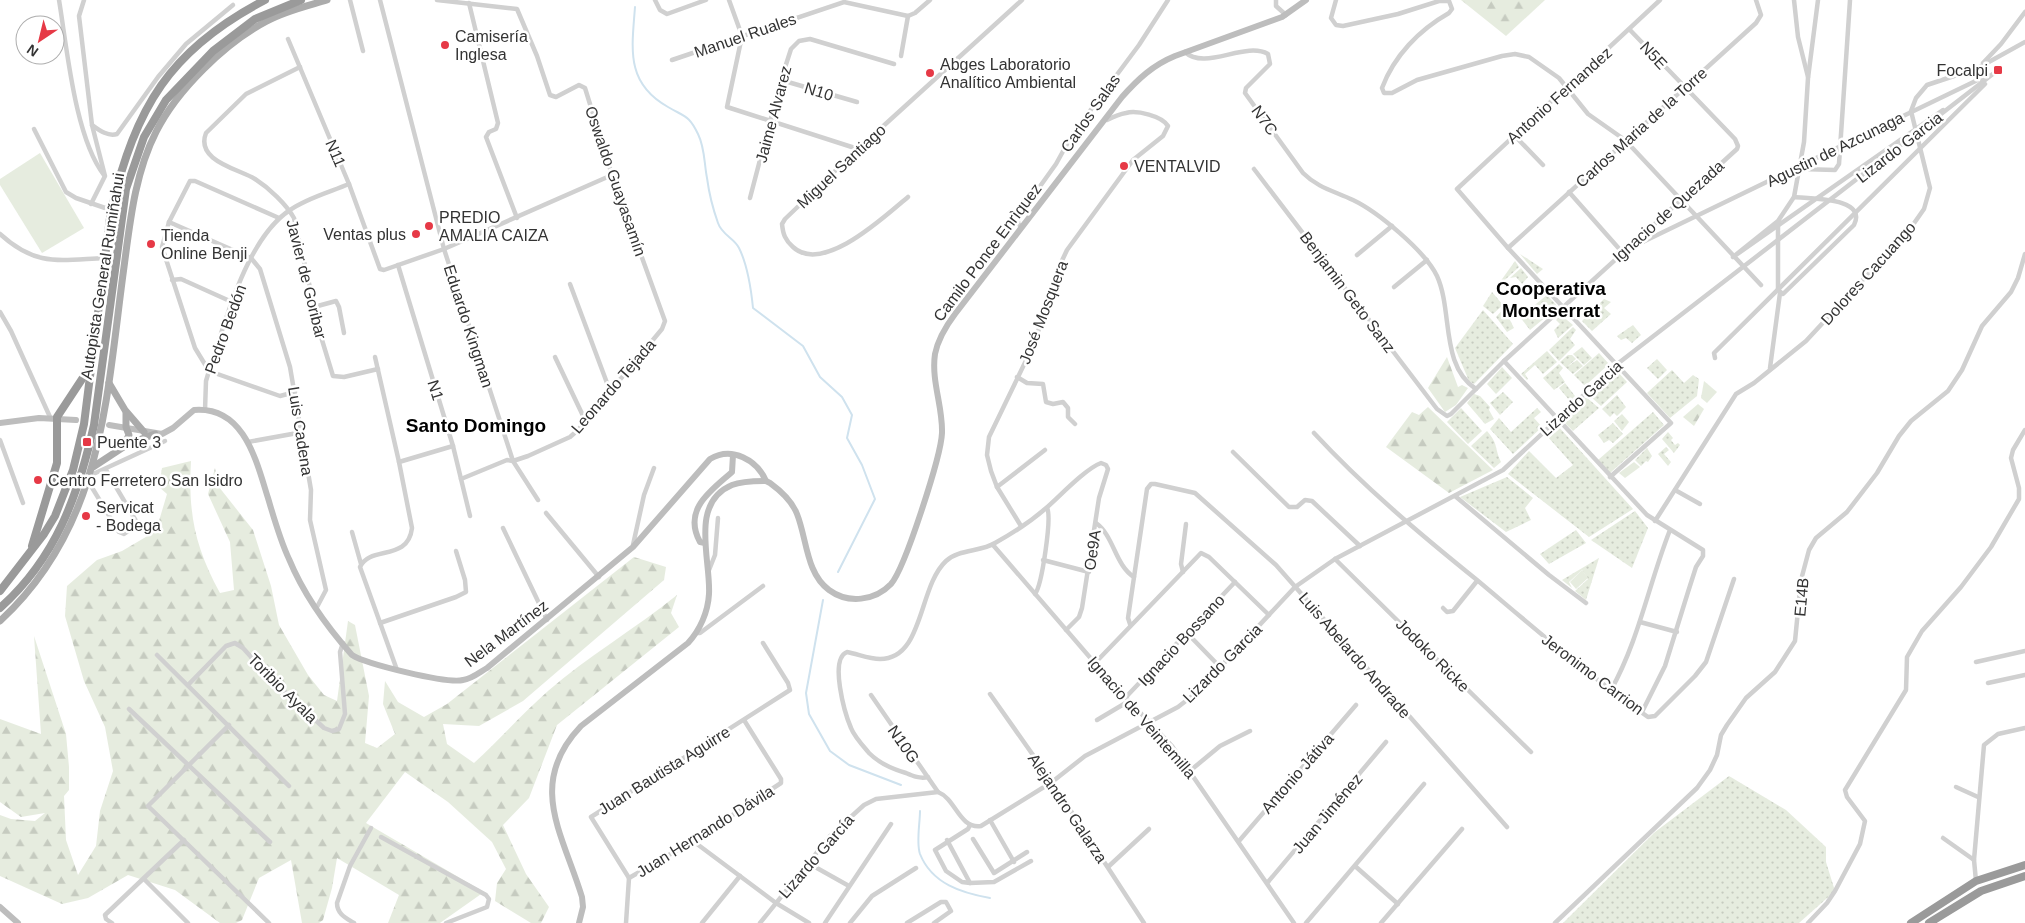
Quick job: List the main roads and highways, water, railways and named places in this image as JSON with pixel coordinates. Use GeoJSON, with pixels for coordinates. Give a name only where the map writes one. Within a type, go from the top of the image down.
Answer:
{"type":"FeatureCollection","features":[{"type":"Feature","properties":{"kind":"highway","name":"Autopista General Rumiñahui"},"geometry":{"type":"LineString","coordinates":[[0,591],[30,554],[54,516],[73,470],[84,424],[111,210],[119,177],[136,126],[144,109],[161,85],[192,50],[216,29],[265,0]]}},
{"type":"Feature","properties":{"kind":"highway","name":"Autopista General Rumiñahui"},"geometry":{"type":"LineString","coordinates":[[0,608],[28,579],[51,547],[65,522],[87,458],[94,425],[126,189],[144,137],[166,100],[213,51],[255,19],[300,0]]}},
{"type":"Feature","properties":{"kind":"highway"},"geometry":{"type":"LineString","coordinates":[[30,554],[53,484],[57,463],[53,417],[91,365]]}},
{"type":"Feature","properties":{"kind":"highway"},"geometry":{"type":"LineString","coordinates":[[1911,923],[1976,882],[2025,865]]}},
{"type":"Feature","properties":{"kind":"highway"},"geometry":{"type":"LineString","coordinates":[[1929,923],[1981,891],[2025,876]]}},
{"type":"Feature","properties":{"kind":"main road"},"geometry":{"type":"LineString","coordinates":[[0,621],[27,593],[50,560],[75,517],[93,467],[108,382],[132,211],[143,165],[161,122],[189,84],[242,38],[279,15],[327,0]]}},
{"type":"Feature","properties":{"kind":"main road","name":"Camilo Ponce Enrìquez"},"geometry":{"type":"LineString","coordinates":[[766,481],[791,503],[797,514],[815,572],[826,588],[843,597],[860,599],[874,596],[887,588],[900,569],[939,452],[942,432],[934,365],[940,337],[955,314],[1021,227],[1140,77],[1161,62],[1286,15],[1306,0]]}},
{"type":"Feature","properties":{"kind":"main road"},"geometry":{"type":"LineString","coordinates":[[108,382],[125,410],[144,432]]}},
{"type":"Feature","properties":{"kind":"main road"},"geometry":{"type":"LineString","coordinates":[[120,449],[128,438],[126,427],[128,420],[125,410]]}},
{"type":"Feature","properties":{"kind":"main road","name":"Nela Martínez"},"geometry":{"type":"LineString","coordinates":[[155,434],[174,428],[192,411],[205,410],[227,418],[248,442],[256,460],[289,559],[317,607],[352,655],[362,661],[397,670],[456,681],[466,679],[487,668],[599,577],[633,547],[710,459],[722,455],[733,455]]}},
{"type":"Feature","properties":{"kind":"main road"},"geometry":{"type":"LineString","coordinates":[[0,423],[53,417],[76,420]]}},
{"type":"Feature","properties":{"kind":"main road"},"geometry":{"type":"LineString","coordinates":[[109,424],[155,434]]}},
{"type":"Feature","properties":{"kind":"main road"},"geometry":{"type":"LineString","coordinates":[[93,467],[120,449],[155,434]]}},
{"type":"Feature","properties":{"kind":"main road"},"geometry":{"type":"LineString","coordinates":[[579,923],[583,907],[582,897],[552,810],[552,781],[559,758],[568,741],[581,726],[688,642],[696,633],[708,601],[705,544],[707,513],[716,498],[735,484],[766,481],[760,468],[753,462],[733,455],[732,472],[708,491],[699,507],[697,536],[700,542],[705,544]]}},
{"type":"Feature","properties":{"kind":"main road"},"geometry":{"type":"LineString","coordinates":[[0,907],[18,923]]}},
{"type":"Feature","properties":{"kind":"waterway"},"geometry":{"type":"LineString","coordinates":[[635,7],[633,50],[638,76],[644,87],[654,97],[686,117],[698,134],[703,150],[711,201],[716,218],[725,234],[737,245],[745,262],[753,308],[803,346],[820,377],[842,397],[852,415],[847,438],[862,465],[875,499],[838,572]]}},
{"type":"Feature","properties":{"kind":"waterway"},"geometry":{"type":"LineString","coordinates":[[823,600],[806,693],[809,714],[830,751],[849,765],[901,785]]}},
{"type":"Feature","properties":{"kind":"waterway"},"geometry":{"type":"LineString","coordinates":[[920,811],[919,849],[925,864],[932,873],[940,880],[959,890],[990,898]]}},
{"type":"Feature","properties":{"kind":"place","name":"Camisería Inglesa"},"geometry":{"type":"Point","coordinates":[445,45]}},
{"type":"Feature","properties":{"kind":"place","name":"Focalpi"},"geometry":{"type":"Point","coordinates":[1998,70]}},
{"type":"Feature","properties":{"kind":"place","name":"Abges Laboratorio Analítico Ambiental"},"geometry":{"type":"Point","coordinates":[930,73]}},
{"type":"Feature","properties":{"kind":"place","name":"VENTALVID"},"geometry":{"type":"Point","coordinates":[1124,166]}},
{"type":"Feature","properties":{"kind":"place","name":"PREDIO AMALIA CAIZA"},"geometry":{"type":"Point","coordinates":[429,226]}},
{"type":"Feature","properties":{"kind":"place","name":"Ventas plus"},"geometry":{"type":"Point","coordinates":[416,234]}},
{"type":"Feature","properties":{"kind":"place","name":"Tienda Online Benji"},"geometry":{"type":"Point","coordinates":[151,244]}},
{"type":"Feature","properties":{"kind":"place","name":"Puente 3"},"geometry":{"type":"Point","coordinates":[87,442]}},
{"type":"Feature","properties":{"kind":"place","name":"Centro Ferretero San Isidro"},"geometry":{"type":"Point","coordinates":[38,480]}},
{"type":"Feature","properties":{"kind":"place","name":"Servicat - Bodega"},"geometry":{"type":"Point","coordinates":[86,516]}},
{"type":"Feature","properties":{"kind":"district","name":"Cooperativa Montserrat"},"geometry":{"type":"Point","coordinates":[1551,299]}},
{"type":"Feature","properties":{"kind":"district","name":"Santo Domingo"},"geometry":{"type":"Point","coordinates":[476,425]}}]}
